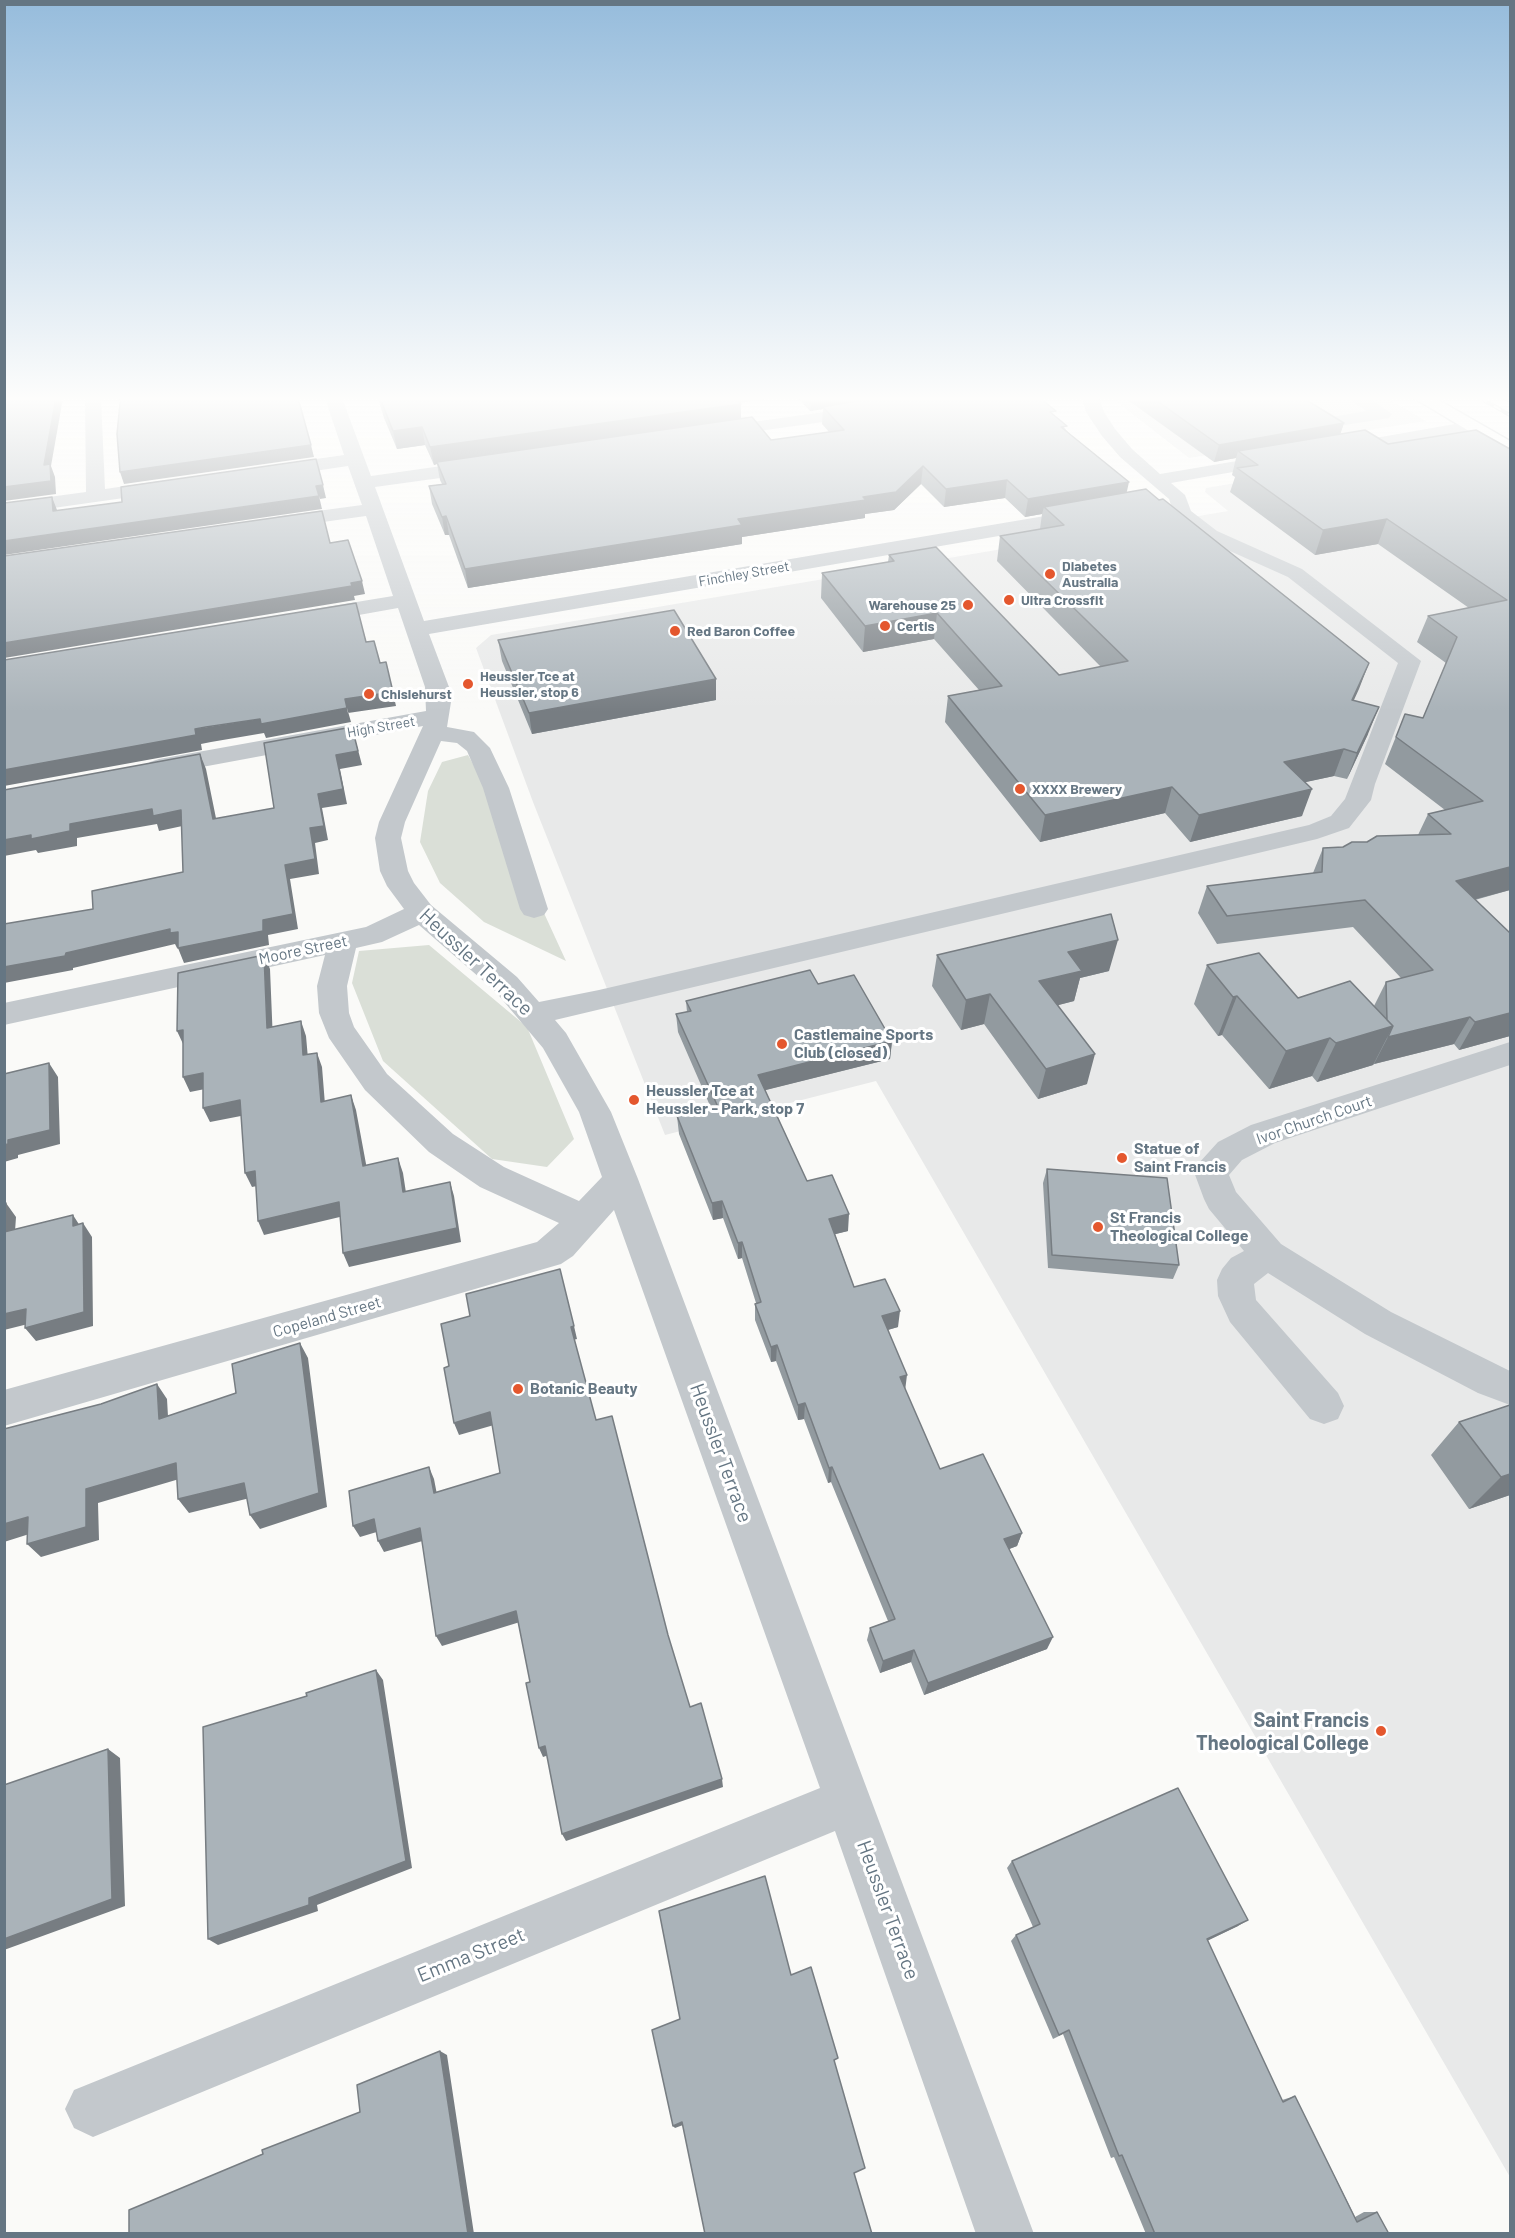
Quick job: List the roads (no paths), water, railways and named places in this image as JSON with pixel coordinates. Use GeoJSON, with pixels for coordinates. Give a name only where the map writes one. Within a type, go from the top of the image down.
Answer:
{"type":"FeatureCollection","features":[{"type":"Feature","properties":{"kind":"street"},"geometry":{"type":"LineString","coordinates":[[4,509],[50,502]]}},
{"type":"Feature","properties":{"kind":"street"},"geometry":{"type":"LineString","coordinates":[[264,525],[318,502]]}},
{"type":"Feature","properties":{"kind":"street","name":"Heussler Terrace"},"geometry":{"type":"LineString","coordinates":[[371,502],[437,687],[435,724],[392,822],[388,838],[394,871],[401,885],[421,912],[506,984],[555,1041],[595,1112],[849,1801],[1005,2234]]}},
{"type":"Feature","properties":{"kind":"street"},"geometry":{"type":"LineString","coordinates":[[532,1014],[598,1001],[1317,831],[1340,822],[1358,800],[1362,784],[1410,661],[1295,573],[1210,536],[1182,513],[1179,502]]}},
{"type":"Feature","properties":{"kind":"street"},"geometry":{"type":"LineString","coordinates":[[1191,502],[1200,505]]}},
{"type":"Feature","properties":{"kind":"street","name":"Finchley Street"},"geometry":{"type":"LineString","coordinates":[[289,620],[412,615],[1110,511]]}},
{"type":"Feature","properties":{"kind":"street"},"geometry":{"type":"LineString","coordinates":[[1231,524],[1239,530],[1255,555]]}},
{"type":"Feature","properties":{"kind":"street"},"geometry":{"type":"LineString","coordinates":[[435,724],[465,737],[478,748],[496,788],[534,909]]}},
{"type":"Feature","properties":{"kind":"street","name":"High Street"},"geometry":{"type":"LineString","coordinates":[[131,773],[435,724]]}},
{"type":"Feature","properties":{"kind":"street","name":"Moore Street"},"geometry":{"type":"LineString","coordinates":[[4,1014],[343,941],[384,930],[421,912]]}},
{"type":"Feature","properties":{"kind":"street"},"geometry":{"type":"LineString","coordinates":[[343,941],[332,986],[334,1013],[340,1030],[376,1082],[441,1143],[492,1177],[584,1219]]}},
{"type":"Feature","properties":{"kind":"street","name":"Ivor Church Court"},"geometry":{"type":"LineString","coordinates":[[1510,1053],[1263,1134],[1230,1151],[1211,1172],[1221,1199],[1269,1254],[1377,1323],[1510,1388]]}},
{"type":"Feature","properties":{"kind":"street","name":"Copeland Street"},"geometry":{"type":"LineString","coordinates":[[4,1408],[548,1254],[560,1246],[621,1179]]}},
{"type":"Feature","properties":{"kind":"street"},"geometry":{"type":"LineString","coordinates":[[1269,1254],[1244,1269],[1235,1280],[1236,1296],[1243,1311],[1324,1406]]}},
{"type":"Feature","properties":{"kind":"street","name":"Emma Street"},"geometry":{"type":"LineString","coordinates":[[93,2109],[849,1801]]}},
{"type":"Feature","properties":{"kind":"place","name":"Diabetes Australia"},"geometry":{"type":"Point","coordinates":[1050,574]}},
{"type":"Feature","properties":{"kind":"place","name":"Ultra Crossfit"},"geometry":{"type":"Point","coordinates":[1009,600]}},
{"type":"Feature","properties":{"kind":"place","name":"Warehouse 25"},"geometry":{"type":"Point","coordinates":[968,605]}},
{"type":"Feature","properties":{"kind":"place","name":"Certis"},"geometry":{"type":"Point","coordinates":[885,626]}},
{"type":"Feature","properties":{"kind":"place","name":"Red Baron Coffee"},"geometry":{"type":"Point","coordinates":[675,631]}},
{"type":"Feature","properties":{"kind":"place","name":"Heussler Tce at Heussler, stop 6"},"geometry":{"type":"Point","coordinates":[468,684]}},
{"type":"Feature","properties":{"kind":"place","name":"Chislehurst"},"geometry":{"type":"Point","coordinates":[369,694]}},
{"type":"Feature","properties":{"kind":"place","name":"XXXX Brewery"},"geometry":{"type":"Point","coordinates":[1020,789]}},
{"type":"Feature","properties":{"kind":"place","name":"Castlemaine Sports Club (closed)"},"geometry":{"type":"Point","coordinates":[782,1044]}},
{"type":"Feature","properties":{"kind":"place","name":"Heussler Tce at Heussler - Park, stop 7"},"geometry":{"type":"Point","coordinates":[634,1100]}},
{"type":"Feature","properties":{"kind":"place","name":"Statue of Saint Francis"},"geometry":{"type":"Point","coordinates":[1122,1158]}},
{"type":"Feature","properties":{"kind":"place","name":"St Francis Theological College"},"geometry":{"type":"Point","coordinates":[1098,1227]}},
{"type":"Feature","properties":{"kind":"place","name":"Botanic Beauty"},"geometry":{"type":"Point","coordinates":[518,1389]}},
{"type":"Feature","properties":{"kind":"place","name":"Saint Francis Theological College"},"geometry":{"type":"Point","coordinates":[1381,1731]}}]}
